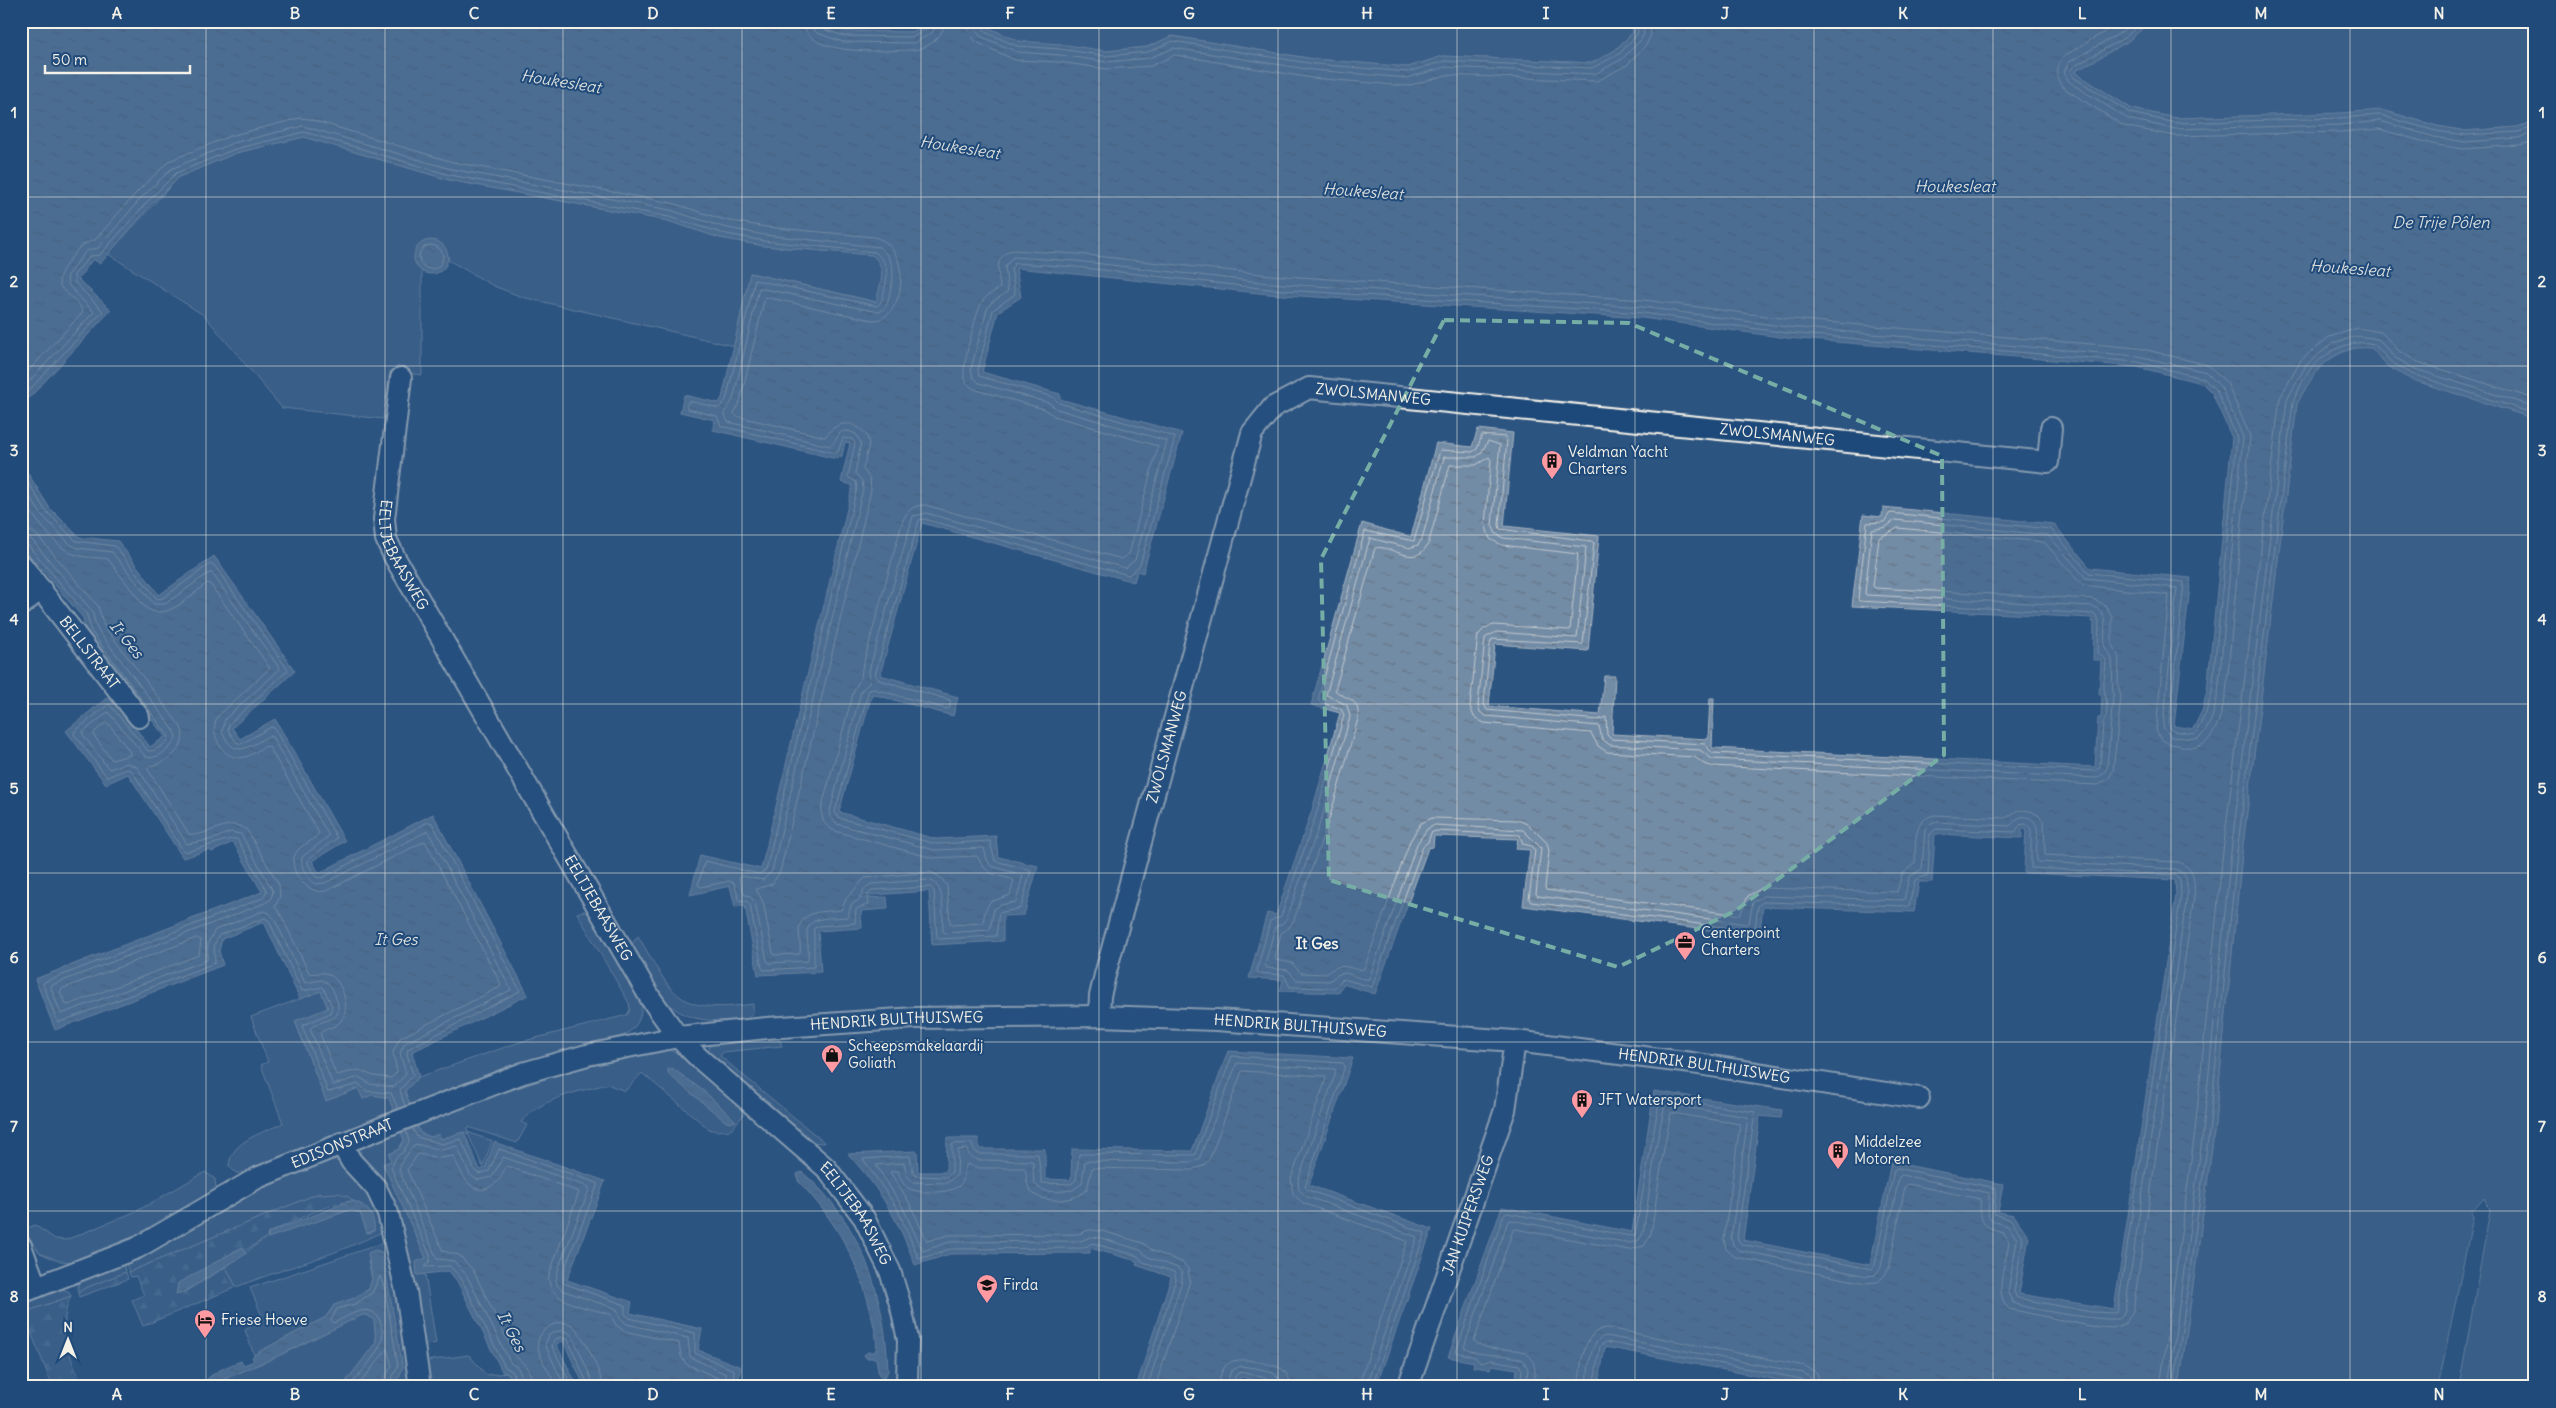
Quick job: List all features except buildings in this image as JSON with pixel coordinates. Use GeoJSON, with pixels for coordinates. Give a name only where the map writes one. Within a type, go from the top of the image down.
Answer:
{"type":"FeatureCollection","features":[{"type":"Feature","properties":{"kind":"street","name":"EELTJEBAASWEG"},"geometry":{"type":"LineString","coordinates":[[401,378],[384,519],[386,539],[394,558],[651,999],[678,1037],[766,1118],[826,1168],[864,1218],[890,1271],[901,1307],[908,1340],[907,1383]]}},
{"type":"Feature","properties":{"kind":"street","name":"ZWOLSMANWEG"},"geometry":{"type":"LineString","coordinates":[[1099,1016],[1100,996],[1105,975],[1252,433],[1273,407],[1309,388],[2048,462],[2051,428]]}},
{"type":"Feature","properties":{"kind":"street","name":"BELLSTRAAT"},"geometry":{"type":"LineString","coordinates":[[21,564],[139,717]]}},
{"type":"Feature","properties":{"kind":"street"},"geometry":{"type":"LineString","coordinates":[[21,605],[41,589]]}},
{"type":"Feature","properties":{"kind":"street","name":"HENDRIK BULTHUISWEG"},"geometry":{"type":"LineString","coordinates":[[678,1037],[767,1028],[915,1018],[1099,1016],[1306,1025],[1515,1041],[1692,1063],[1919,1098]]}},
{"type":"Feature","properties":{"kind":"street","name":"EDISONSTRAAT"},"geometry":{"type":"LineString","coordinates":[[29,1290],[137,1248],[257,1178],[342,1143],[523,1074],[595,1053],[678,1037]]}},
{"type":"Feature","properties":{"kind":"street","name":"JAN KUIPERSWEG"},"geometry":{"type":"LineString","coordinates":[[1408,1387],[1505,1110],[1515,1041]]}},
{"type":"Feature","properties":{"kind":"street"},"geometry":{"type":"LineString","coordinates":[[342,1143],[351,1160],[376,1188],[388,1213],[406,1291],[420,1387]]}},
{"type":"Feature","properties":{"kind":"street"},"geometry":{"type":"LineString","coordinates":[[21,1246],[29,1290]]}},
{"type":"Feature","properties":{"kind":"highlighted area"},"geometry":{"type":"Polygon","coordinates":[[[1444,320],[1629,323],[1942,456],[1944,755],[1735,911],[1618,967],[1329,880],[1321,559],[1444,320]]]}},
{"type":"Feature","properties":{"kind":"green space"},"geometry":{"type":"Polygon","coordinates":[[[816,21],[929,21],[913,32],[844,31],[816,21]]]}},
{"type":"Feature","properties":{"kind":"green space"},"geometry":{"type":"Polygon","coordinates":[[[987,21],[1638,21],[1633,32],[1616,50],[1592,63],[1443,56],[1408,67],[1314,59],[1172,36],[1147,47],[1106,51],[1018,41],[987,27],[987,21]]]}},
{"type":"Feature","properties":{"kind":"green space"},"geometry":{"type":"Polygon","coordinates":[[[2151,21],[2535,21],[2535,121],[2517,127],[2466,131],[2437,126],[2390,112],[2176,118],[2132,109],[2074,72],[2127,42],[2151,21]]]}},
{"type":"Feature","properties":{"kind":"green space"},"geometry":{"type":"Polygon","coordinates":[[[304,137],[449,180],[668,221],[720,238],[764,246],[872,255],[877,260],[882,271],[877,302],[751,273],[734,346],[522,297],[494,286],[448,260],[449,257],[417,247],[414,259],[422,272],[422,375],[390,371],[383,419],[282,408],[205,316],[108,254],[179,177],[236,153],[304,137]]]}},
{"type":"Feature","properties":{"kind":"green space"},"geometry":{"type":"Polygon","coordinates":[[[2357,347],[2372,348],[2386,365],[2410,379],[2535,419],[2535,1387],[2459,1387],[2490,1211],[2484,1198],[2471,1213],[2473,1217],[2438,1387],[2179,1387],[2214,1133],[2242,853],[2297,404],[2320,368],[2335,356],[2357,347]]]}},
{"type":"Feature","properties":{"kind":"green space"},"geometry":{"type":"Polygon","coordinates":[[[584,911],[592,914],[641,1002],[640,1017],[633,1029],[625,1035],[516,1065],[410,1106],[405,1091],[419,1077],[520,1042],[627,1015],[630,1010],[629,1003],[577,913],[584,911]]]}},
{"type":"Feature","properties":{"kind":"green space"},"geometry":{"type":"Polygon","coordinates":[[[638,936],[660,974],[680,997],[692,1003],[708,1006],[753,1004],[753,1013],[746,1020],[722,1021],[687,1015],[674,1008],[654,986],[632,949],[632,944],[638,936]]]}},
{"type":"Feature","properties":{"kind":"green space"},"geometry":{"type":"Polygon","coordinates":[[[321,991],[328,1009],[295,1021],[326,1101],[359,1088],[372,1095],[389,1097],[394,1112],[279,1157],[246,1173],[236,1173],[229,1166],[235,1150],[257,1134],[283,1123],[261,1065],[268,1062],[251,1017],[321,991]]]}},
{"type":"Feature","properties":{"kind":"green space"},"geometry":{"type":"Polygon","coordinates":[[[775,1037],[782,1046],[723,1052],[720,1056],[825,1143],[805,1142],[708,1054],[710,1045],[715,1043],[775,1037]]]}},
{"type":"Feature","properties":{"kind":"green space"},"geometry":{"type":"Polygon","coordinates":[[[668,1049],[687,1058],[744,1109],[744,1114],[731,1130],[716,1131],[709,1129],[642,1073],[625,1091],[607,1084],[572,1093],[539,1107],[521,1122],[527,1125],[517,1143],[468,1127],[467,1132],[492,1141],[483,1167],[468,1134],[464,1132],[441,1139],[439,1135],[431,1137],[420,1133],[417,1125],[479,1101],[572,1071],[668,1049]]]}},
{"type":"Feature","properties":{"kind":"green space"},"geometry":{"type":"Polygon","coordinates":[[[401,1131],[404,1140],[391,1161],[384,1164],[426,1258],[417,1275],[425,1274],[436,1343],[422,1346],[360,1158],[361,1146],[401,1131]]]}},
{"type":"Feature","properties":{"kind":"green space"},"geometry":{"type":"Polygon","coordinates":[[[332,1159],[352,1172],[370,1193],[379,1213],[382,1231],[380,1233],[326,1255],[236,1287],[226,1267],[267,1237],[350,1210],[360,1213],[369,1233],[374,1231],[371,1216],[364,1207],[333,1193],[317,1194],[129,1272],[126,1263],[172,1241],[246,1195],[332,1159]]]}},
{"type":"Feature","properties":{"kind":"green space"},"geometry":{"type":"Polygon","coordinates":[[[205,1172],[215,1179],[216,1188],[157,1226],[75,1262],[59,1261],[40,1253],[25,1232],[26,1229],[35,1225],[55,1239],[66,1240],[137,1211],[205,1172]]]}},
{"type":"Feature","properties":{"kind":"green space"},"geometry":{"type":"Polygon","coordinates":[[[338,1193],[354,1201],[334,1205],[311,1214],[268,1233],[267,1237],[246,1250],[243,1247],[234,1251],[184,1292],[226,1267],[236,1287],[143,1326],[132,1300],[144,1295],[136,1276],[131,1277],[129,1272],[317,1194],[338,1193]]]}},
{"type":"Feature","properties":{"kind":"green space"},"geometry":{"type":"Polygon","coordinates":[[[383,1243],[394,1273],[412,1387],[392,1387],[400,1376],[368,1261],[372,1279],[369,1289],[352,1299],[334,1305],[326,1317],[254,1355],[245,1330],[252,1326],[251,1322],[262,1316],[250,1288],[383,1243]]]}},
{"type":"Feature","properties":{"kind":"green space"},"geometry":{"type":"Polygon","coordinates":[[[123,1264],[126,1272],[83,1289],[78,1293],[78,1282],[123,1264]]]}},
{"type":"Feature","properties":{"kind":"green space"},"geometry":{"type":"Polygon","coordinates":[[[126,1272],[128,1279],[79,1297],[78,1293],[83,1289],[126,1272]]]}},
{"type":"Feature","properties":{"kind":"green space"},"geometry":{"type":"Polygon","coordinates":[[[61,1289],[68,1291],[71,1296],[21,1314],[21,1304],[61,1289]]]}},
{"type":"Feature","properties":{"kind":"green space"},"geometry":{"type":"Polygon","coordinates":[[[71,1296],[67,1307],[65,1330],[70,1353],[82,1387],[53,1387],[23,1313],[71,1296]]]}},
{"type":"Feature","properties":{"kind":"green space"},"geometry":{"type":"Polygon","coordinates":[[[362,1315],[367,1315],[374,1320],[376,1342],[342,1387],[213,1387],[220,1381],[274,1358],[362,1315]]]}},
{"type":"Feature","properties":{"kind":"green space"},"geometry":{"type":"Polygon","coordinates":[[[469,1355],[486,1375],[508,1373],[516,1387],[428,1387],[425,1361],[469,1355]]]}},
{"type":"Feature","properties":{"kind":"water"},"geometry":{"type":"Polygon","coordinates":[[[21,21],[816,21],[844,31],[913,32],[929,21],[987,21],[987,27],[1018,41],[1061,44],[1106,51],[1147,47],[1172,36],[1314,59],[1408,67],[1443,56],[1592,63],[1615,50],[1633,32],[1630,23],[1638,21],[2151,21],[2127,42],[2074,72],[2132,109],[2176,118],[2381,110],[2437,126],[2466,131],[2517,127],[2535,121],[2535,419],[2410,379],[2386,365],[2372,348],[2358,348],[2345,351],[2326,362],[2310,381],[2297,404],[2242,853],[2214,1133],[2179,1387],[1814,1387],[1605,1347],[1598,1387],[1515,1387],[1517,1369],[1491,1365],[1490,1369],[1473,1367],[1474,1362],[1448,1357],[1502,1207],[1632,1232],[1654,1091],[1782,1110],[1781,1118],[1760,1116],[1743,1240],[1870,1265],[1891,1162],[2003,1184],[1998,1212],[2014,1215],[2029,1237],[2019,1294],[2114,1309],[2176,895],[2175,880],[2024,873],[2026,828],[2022,828],[2022,838],[1935,834],[1932,882],[1919,882],[1914,912],[1763,907],[1759,937],[1523,906],[1530,850],[1516,849],[1518,839],[1434,836],[1433,847],[1428,848],[1375,994],[1343,984],[1339,993],[1280,991],[1283,980],[1249,978],[1267,913],[1276,915],[1312,810],[1340,713],[1311,705],[1362,523],[1411,537],[1436,443],[1472,447],[1478,429],[1513,433],[1504,526],[1599,536],[1588,651],[1495,644],[1489,706],[1600,715],[1604,676],[1615,676],[1612,734],[1708,739],[1710,698],[1714,698],[1712,748],[2095,767],[2098,718],[2101,718],[2102,695],[2099,695],[2101,660],[2093,660],[2094,622],[2092,622],[2092,618],[1852,606],[1863,515],[1882,517],[1883,507],[2054,524],[2090,568],[2191,578],[2174,726],[2193,729],[2202,711],[2207,691],[2232,438],[2212,393],[2202,383],[2137,367],[1787,338],[1642,318],[1268,294],[1016,268],[1021,297],[998,312],[982,372],[1060,394],[1060,399],[1182,433],[1143,573],[1137,571],[1134,582],[922,523],[880,675],[958,697],[953,716],[872,694],[839,812],[936,839],[996,836],[998,857],[1038,866],[1024,915],[1003,916],[1003,941],[932,945],[929,891],[859,896],[859,898],[887,897],[888,909],[861,911],[862,928],[818,931],[821,972],[758,975],[745,906],[735,907],[730,886],[690,895],[700,855],[761,869],[852,488],[852,485],[841,482],[850,443],[845,442],[842,456],[837,459],[713,430],[715,420],[680,412],[684,395],[719,403],[722,398],[750,273],[876,302],[882,277],[877,260],[872,255],[764,246],[720,238],[668,221],[449,180],[304,137],[236,153],[179,177],[151,205],[100,264],[93,259],[78,279],[111,310],[21,407],[21,21]]]}},
{"type":"Feature","properties":{"kind":"water"},"geometry":{"type":"Polygon","coordinates":[[[431,240],[438,241],[443,245],[447,250],[447,264],[443,269],[438,273],[431,274],[424,273],[419,269],[415,264],[414,257],[415,250],[419,245],[424,241],[431,240]]]}},
{"type":"Feature","properties":{"kind":"water","name":"It Ges"},"geometry":{"type":"Polygon","coordinates":[[[21,462],[49,507],[79,537],[118,541],[159,595],[214,556],[295,671],[232,728],[240,739],[275,719],[345,841],[312,861],[319,873],[433,814],[528,995],[412,1052],[419,1077],[405,1091],[420,1133],[431,1137],[439,1134],[441,1139],[464,1132],[480,1170],[485,1168],[494,1142],[605,1181],[567,1280],[632,1302],[630,1313],[702,1329],[698,1350],[741,1367],[737,1387],[585,1387],[563,1341],[556,1344],[578,1387],[516,1387],[508,1373],[503,1373],[457,1281],[449,1271],[417,1275],[416,1262],[426,1258],[383,1164],[391,1161],[389,1154],[399,1149],[404,1140],[389,1098],[372,1095],[363,1099],[358,1088],[326,1101],[295,1021],[328,1008],[321,991],[300,999],[264,922],[222,939],[219,951],[223,965],[55,1030],[35,979],[262,892],[233,842],[212,852],[209,850],[183,858],[128,774],[106,784],[66,731],[110,695],[150,747],[165,737],[86,633],[83,618],[21,545],[21,462]]]}},
{"type":"Feature","properties":{"kind":"water"},"geometry":{"type":"Polygon","coordinates":[[[1228,1051],[1353,1058],[1309,1185],[1432,1229],[1376,1387],[1281,1387],[1241,1377],[1237,1387],[1136,1387],[1171,1277],[1136,1265],[1137,1261],[1090,1248],[1090,1253],[950,1254],[915,1265],[888,1206],[870,1180],[848,1154],[917,1151],[918,1172],[946,1172],[947,1138],[978,1138],[979,1149],[1045,1149],[1045,1179],[1071,1180],[1072,1149],[1192,1151],[1228,1051]]]}},
{"type":"Feature","properties":{"kind":"water"},"geometry":{"type":"Polygon","coordinates":[[[672,1068],[705,1092],[736,1121],[726,1122],[668,1074],[668,1069],[672,1068]]]}},
{"type":"Feature","properties":{"kind":"water"},"geometry":{"type":"Polygon","coordinates":[[[802,1172],[823,1192],[840,1213],[855,1237],[866,1262],[882,1316],[888,1371],[885,1377],[879,1376],[876,1358],[866,1358],[864,1355],[868,1352],[875,1352],[876,1340],[867,1298],[854,1262],[824,1211],[798,1181],[797,1174],[802,1172]]]}},
{"type":"Feature","properties":{"kind":"water"},"geometry":{"type":"Polygon","coordinates":[[[350,1201],[361,1204],[369,1211],[372,1215],[374,1231],[367,1233],[360,1213],[350,1210],[268,1238],[268,1233],[350,1201]]]}},
{"type":"Feature","properties":{"kind":"water"},"geometry":{"type":"Polygon","coordinates":[[[243,1247],[246,1254],[184,1292],[176,1294],[178,1283],[243,1247]]]}},
{"type":"Feature","properties":{"kind":"water"},"geometry":{"type":"Polygon","coordinates":[[[375,1250],[382,1252],[403,1367],[400,1376],[392,1387],[342,1387],[376,1342],[374,1320],[367,1315],[362,1315],[274,1358],[220,1381],[213,1387],[200,1387],[218,1371],[241,1361],[244,1365],[254,1361],[252,1357],[260,1351],[326,1317],[334,1305],[352,1299],[369,1289],[372,1279],[368,1253],[375,1250]]]}},
{"type":"Feature","properties":{"kind":"place","name":"Veldman Yacht Charters"},"geometry":{"type":"Point","coordinates":[1552,480]}},
{"type":"Feature","properties":{"kind":"place","name":"Centerpoint Charters"},"geometry":{"type":"Point","coordinates":[1685,961]}},
{"type":"Feature","properties":{"kind":"place","name":"Scheepsmakelaardij Goliath"},"geometry":{"type":"Point","coordinates":[832,1074]}},
{"type":"Feature","properties":{"kind":"place","name":"JFT Watersport"},"geometry":{"type":"Point","coordinates":[1582,1119]}},
{"type":"Feature","properties":{"kind":"place","name":"Middelzee Motoren"},"geometry":{"type":"Point","coordinates":[1838,1170]}},
{"type":"Feature","properties":{"kind":"place","name":"Firda"},"geometry":{"type":"Point","coordinates":[987,1304]}},
{"type":"Feature","properties":{"kind":"place","name":"Friese Hoeve"},"geometry":{"type":"Point","coordinates":[205,1339]}},
{"type":"Feature","properties":{"kind":"district","name":"It Ges"},"geometry":{"type":"Point","coordinates":[1317,943]}},
{"type":"Feature","properties":{"kind":"water label","name":"Houkesleat"},"geometry":{"type":"Point","coordinates":[561,81]}},
{"type":"Feature","properties":{"kind":"water label","name":"Houkesleat"},"geometry":{"type":"Point","coordinates":[960,147]}},
{"type":"Feature","properties":{"kind":"water label","name":"Houkesleat"},"geometry":{"type":"Point","coordinates":[1955,186]}},
{"type":"Feature","properties":{"kind":"water label","name":"Houkesleat"},"geometry":{"type":"Point","coordinates":[1363,191]}},
{"type":"Feature","properties":{"kind":"water label","name":"De Trije Pôlen"},"geometry":{"type":"Point","coordinates":[2441,222]}},
{"type":"Feature","properties":{"kind":"water label","name":"Houkesleat"},"geometry":{"type":"Point","coordinates":[2350,268]}}]}
